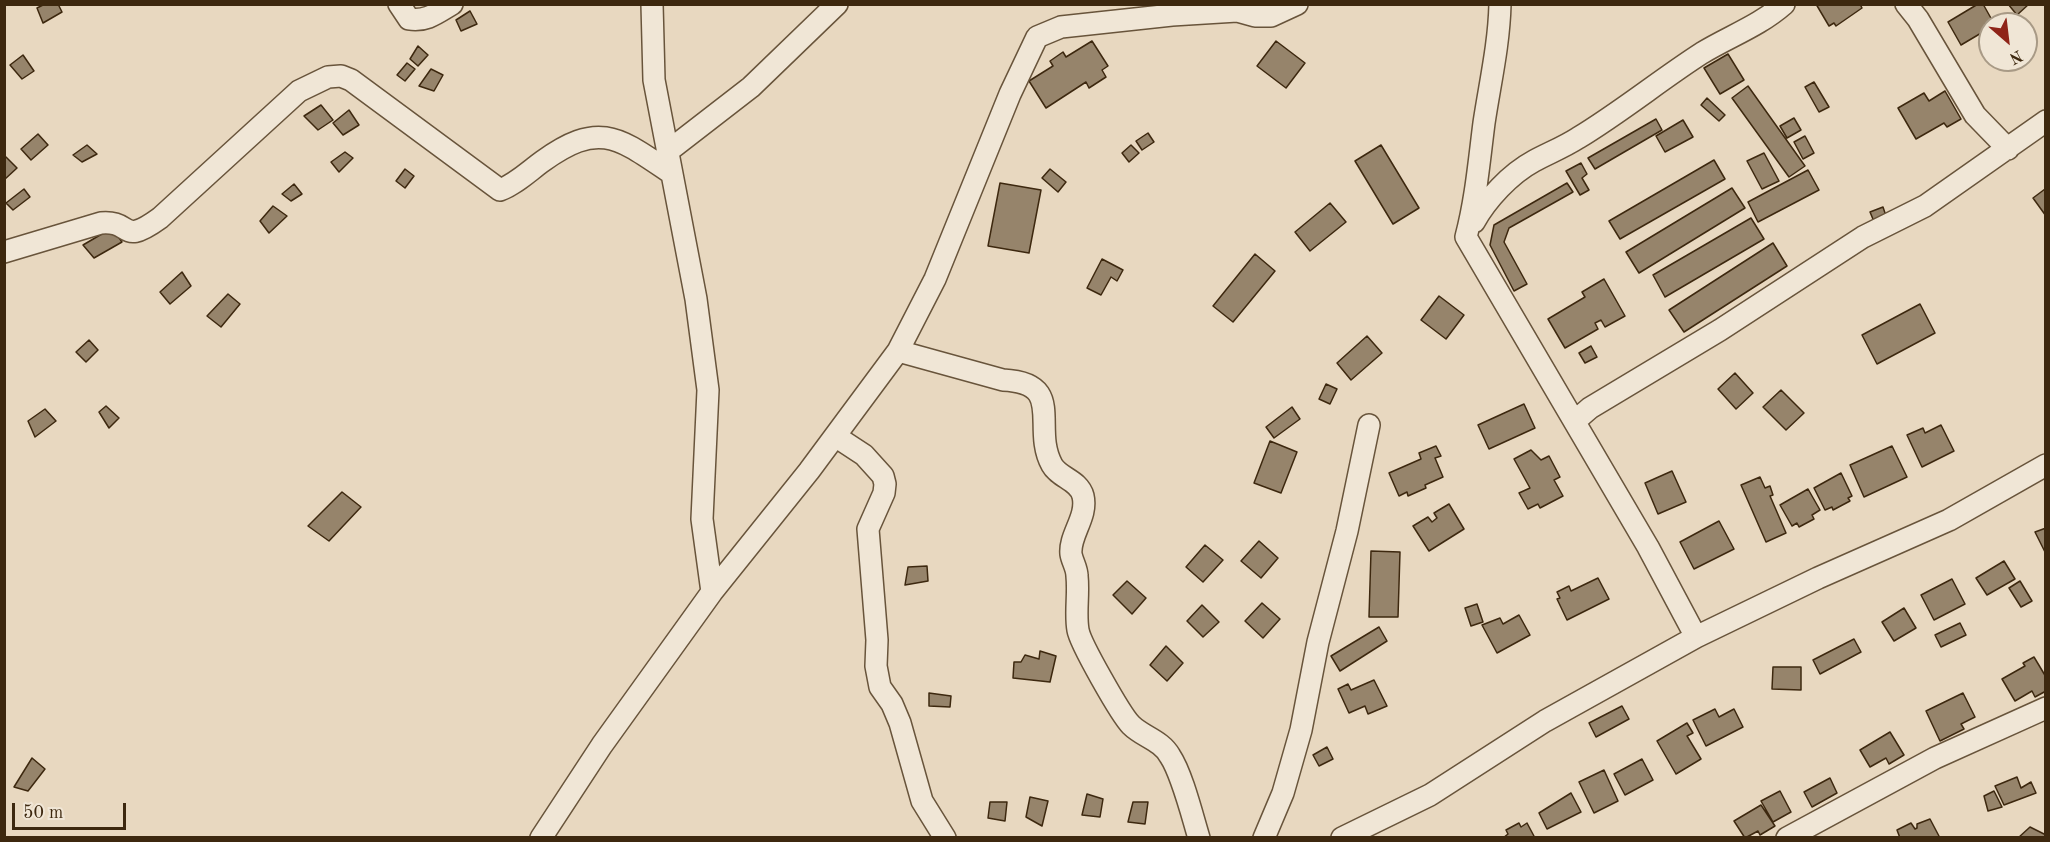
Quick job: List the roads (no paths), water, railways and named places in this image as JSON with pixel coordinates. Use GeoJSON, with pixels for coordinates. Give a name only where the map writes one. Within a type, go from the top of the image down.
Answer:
{"type":"FeatureCollection","features":[{"type":"Feature","properties":{"kind":"street"},"geometry":{"type":"LineString","coordinates":[[399,4],[408,19],[416,20],[428,19],[452,4]]}},
{"type":"Feature","properties":{"kind":"street"},"geometry":{"type":"LineString","coordinates":[[652,4],[654,80],[696,299],[708,390],[702,519],[712,592]]}},
{"type":"Feature","properties":{"kind":"street"},"geometry":{"type":"LineString","coordinates":[[667,152],[750,87],[837,4]]}},
{"type":"Feature","properties":{"kind":"street"},"geometry":{"type":"LineString","coordinates":[[541,837],[602,746],[712,592],[835,436],[898,351],[935,279],[1010,94],[1037,37],[1061,27],[1172,15],[1237,11],[1255,16],[1271,16],[1297,4]]}},
{"type":"Feature","properties":{"kind":"street"},"geometry":{"type":"LineString","coordinates":[[1500,4],[1500,40],[1485,121],[1473,209],[1466,237],[1648,547],[1696,637]]}},
{"type":"Feature","properties":{"kind":"street"},"geometry":{"type":"LineString","coordinates":[[1466,237],[1482,208],[1507,181],[1533,161],[1568,145],[1671,73],[1710,49],[1766,20],[1784,4]]}},
{"type":"Feature","properties":{"kind":"street"},"geometry":{"type":"LineString","coordinates":[[1906,4],[1918,19],[1975,115],[2008,149]]}},
{"type":"Feature","properties":{"kind":"street"},"geometry":{"type":"LineString","coordinates":[[4,252],[100,223],[108,222],[129,232],[139,231],[160,218],[299,91],[328,77],[341,76],[351,80],[500,190],[564,147],[599,136],[614,138],[671,173]]}},
{"type":"Feature","properties":{"kind":"street"},"geometry":{"type":"LineString","coordinates":[[1575,421],[1590,408],[1786,289],[1863,237],[1925,206],[2046,121]]}},
{"type":"Feature","properties":{"kind":"street"},"geometry":{"type":"LineString","coordinates":[[898,351],[1002,380],[1021,381],[1038,391],[1044,405],[1046,448],[1051,464],[1056,471],[1079,488],[1084,497],[1080,525],[1071,554],[1077,573],[1080,640],[1121,713],[1133,728],[1154,738],[1170,755],[1199,837]]}},
{"type":"Feature","properties":{"kind":"street"},"geometry":{"type":"LineString","coordinates":[[1264,837],[1283,793],[1301,730],[1318,642],[1347,531],[1369,425]]}},
{"type":"Feature","properties":{"kind":"street"},"geometry":{"type":"LineString","coordinates":[[835,436],[864,455],[883,476],[884,493],[868,529],[876,629],[876,666],[880,687],[892,704],[900,723],[922,801],[945,837]]}},
{"type":"Feature","properties":{"kind":"street"},"geometry":{"type":"LineString","coordinates":[[1341,837],[1430,795],[1545,721],[1696,637],[1818,578],[1949,520],[2046,465]]}},
{"type":"Feature","properties":{"kind":"street"},"geometry":{"type":"LineString","coordinates":[[1787,837],[1935,758],[2046,708]]}}]}
